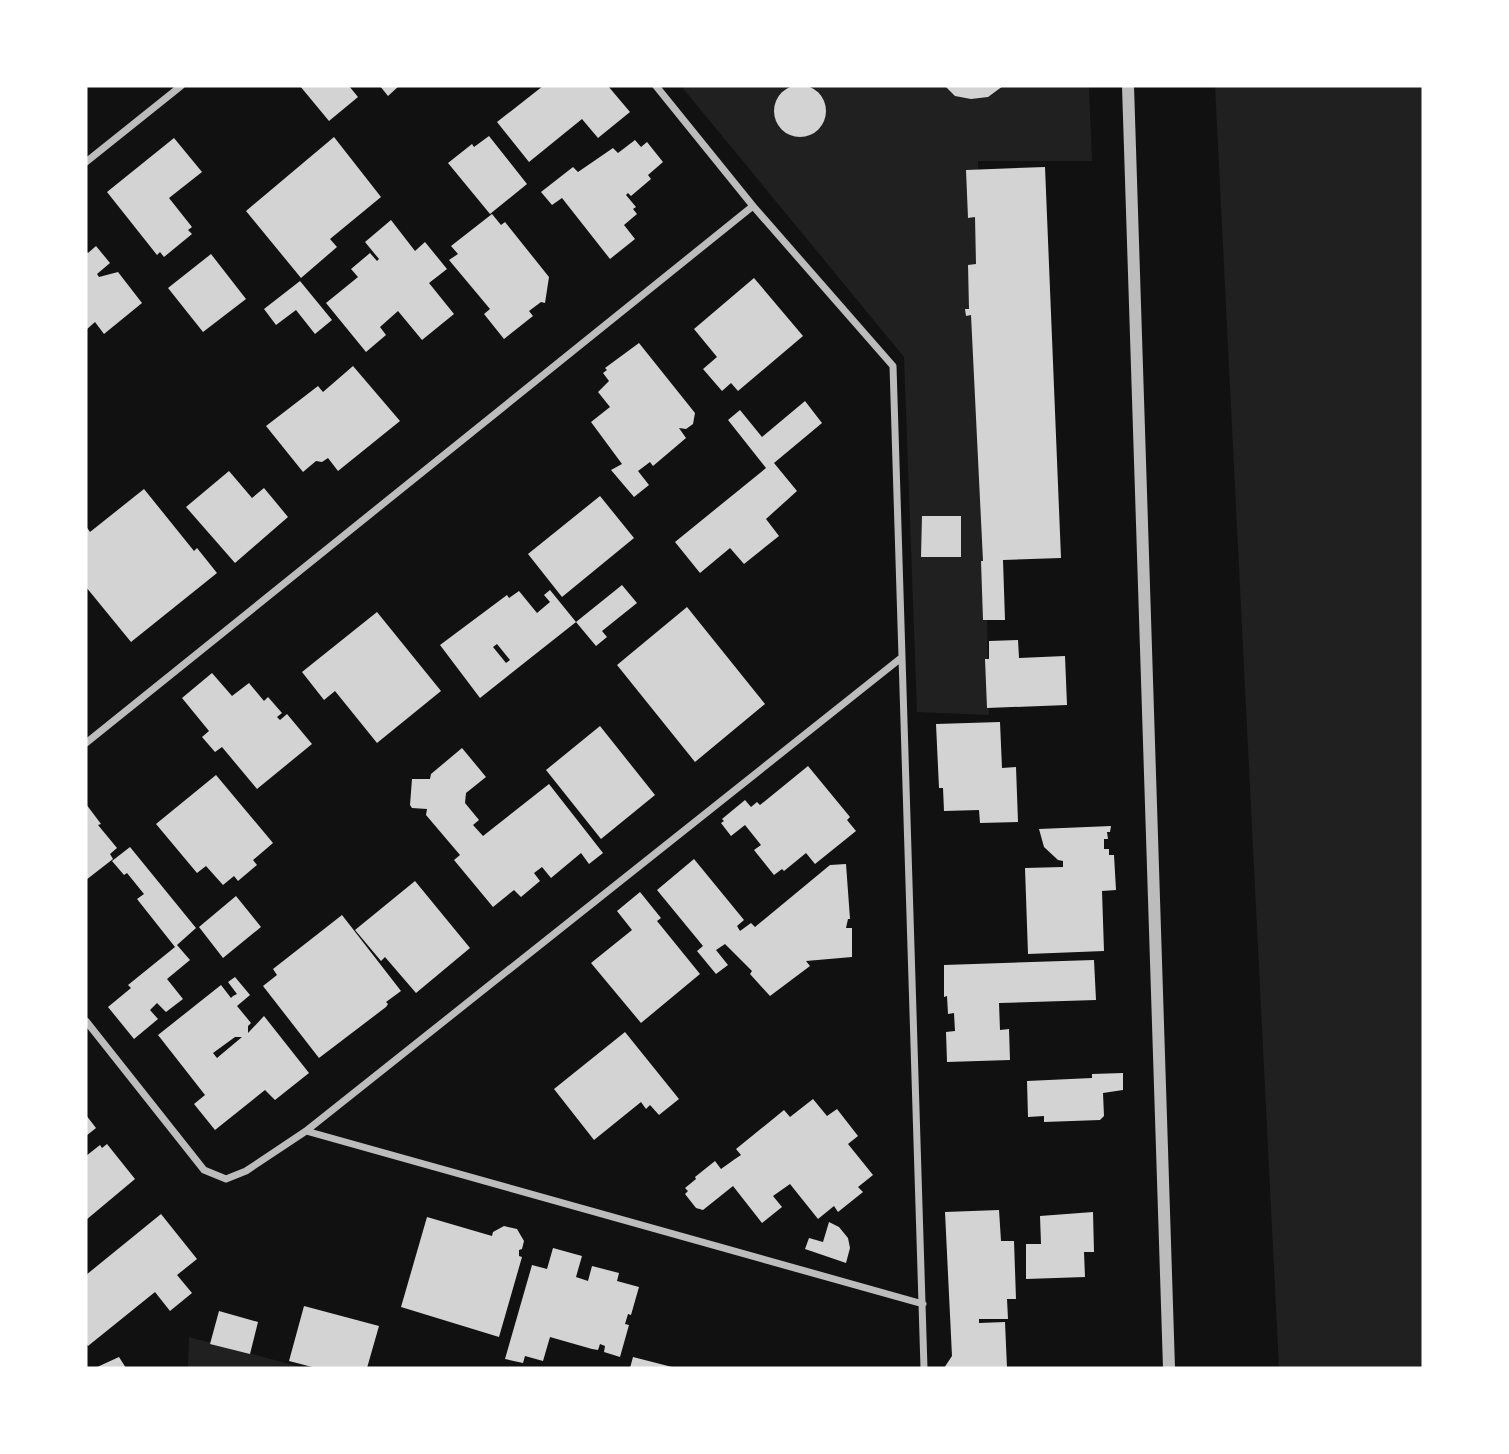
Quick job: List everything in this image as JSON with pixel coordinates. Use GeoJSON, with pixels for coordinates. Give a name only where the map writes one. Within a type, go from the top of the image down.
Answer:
{"type":"FeatureCollection","features":[{"type":"Feature","properties":{"kind":"street"},"geometry":{"type":"LineString","coordinates":[[86,162],[181,86]]}},
{"type":"Feature","properties":{"kind":"street"},"geometry":{"type":"LineString","coordinates":[[656,86],[753,206],[893,366],[924,1368]]}},
{"type":"Feature","properties":{"kind":"street"},"geometry":{"type":"LineString","coordinates":[[1128,86],[1169,1368]]}},
{"type":"Feature","properties":{"kind":"street"},"geometry":{"type":"LineString","coordinates":[[86,743],[753,206]]}},
{"type":"Feature","properties":{"kind":"street"},"geometry":{"type":"LineString","coordinates":[[86,1021],[204,1170],[226,1179],[246,1171],[306,1130],[901,658]]}},
{"type":"Feature","properties":{"kind":"street"},"geometry":{"type":"LineString","coordinates":[[306,1130],[923,1304]]}},
{"type":"Feature","properties":{"kind":"shaded area"},"geometry":{"type":"Polygon","coordinates":[[[681,86],[1089,86],[1092,161],[978,161],[989,715],[917,712],[904,357],[681,86]]]}},
{"type":"Feature","properties":{"kind":"shaded area"},"geometry":{"type":"Polygon","coordinates":[[[1215,86],[1423,86],[1423,1368],[1279,1368],[1215,86]]]}},
{"type":"Feature","properties":{"kind":"shaded area"},"geometry":{"type":"Polygon","coordinates":[[[189,1337],[304,1368],[188,1368],[189,1337]]]}},
{"type":"Feature","properties":{"kind":"building"},"geometry":{"type":"Polygon","coordinates":[[[800,85],[810,87],[818,93],[824,101],[824,121],[818,129],[810,135],[800,137],[790,135],[782,129],[776,121],[774,111],[776,101],[782,93],[790,87],[800,85]]]}},
{"type":"Feature","properties":{"kind":"building"},"geometry":{"type":"Polygon","coordinates":[[[300,86],[349,86],[358,97],[329,121],[300,86]]]}},
{"type":"Feature","properties":{"kind":"building"},"geometry":{"type":"Polygon","coordinates":[[[380,86],[399,86],[388,96],[380,86]]]}},
{"type":"Feature","properties":{"kind":"building"},"geometry":{"type":"Polygon","coordinates":[[[543,86],[608,86],[630,112],[598,138],[582,119],[529,162],[497,122],[543,86]]]}},
{"type":"Feature","properties":{"kind":"building"},"geometry":{"type":"Polygon","coordinates":[[[945,86],[1003,86],[988,97],[971,99],[955,96],[945,86]]]}},
{"type":"Feature","properties":{"kind":"building"},"geometry":{"type":"Polygon","coordinates":[[[489,136],[527,184],[490,214],[448,163],[472,144],[474,147],[489,136]]]}},
{"type":"Feature","properties":{"kind":"building"},"geometry":{"type":"Polygon","coordinates":[[[334,137],[381,197],[330,239],[337,247],[301,278],[246,211],[334,137]]]}},
{"type":"Feature","properties":{"kind":"building"},"geometry":{"type":"Polygon","coordinates":[[[174,138],[202,172],[169,198],[192,227],[188,230],[192,234],[164,257],[160,252],[157,255],[107,192],[174,138]]]}},
{"type":"Feature","properties":{"kind":"building"},"geometry":{"type":"Polygon","coordinates":[[[635,140],[641,147],[647,142],[663,162],[648,175],[651,179],[631,196],[628,193],[626,195],[636,207],[633,209],[637,214],[624,225],[635,239],[610,259],[562,198],[552,205],[541,192],[573,167],[578,172],[613,148],[618,153],[635,140]]]}},
{"type":"Feature","properties":{"kind":"building"},"geometry":{"type":"Polygon","coordinates":[[[1045,167],[1061,558],[1003,560],[1005,620],[983,620],[983,561],[971,315],[966,316],[965,309],[969,309],[968,265],[976,264],[975,217],[968,218],[966,170],[1045,167]]]}},
{"type":"Feature","properties":{"kind":"building"},"geometry":{"type":"Polygon","coordinates":[[[492,214],[501,225],[505,222],[549,277],[545,303],[541,302],[529,311],[533,316],[504,339],[484,314],[490,309],[449,260],[458,254],[451,246],[492,214]]]}},
{"type":"Feature","properties":{"kind":"building"},"geometry":{"type":"Polygon","coordinates":[[[391,220],[415,251],[425,242],[447,269],[429,283],[454,314],[422,340],[398,311],[380,327],[386,335],[366,352],[326,303],[358,277],[351,269],[370,253],[377,261],[379,259],[365,242],[391,220]]]}},
{"type":"Feature","properties":{"kind":"building"},"geometry":{"type":"Polygon","coordinates":[[[96,246],[110,263],[97,274],[99,277],[118,272],[142,303],[104,334],[95,322],[86,330],[86,251],[88,253],[96,246]]]}},
{"type":"Feature","properties":{"kind":"building"},"geometry":{"type":"Polygon","coordinates":[[[211,254],[246,299],[203,332],[168,288],[211,254]]]}},
{"type":"Feature","properties":{"kind":"building"},"geometry":{"type":"Polygon","coordinates":[[[754,278],[803,336],[738,391],[731,383],[722,391],[703,369],[717,357],[694,329],[754,278]]]}},
{"type":"Feature","properties":{"kind":"building"},"geometry":{"type":"Polygon","coordinates":[[[300,281],[332,320],[315,334],[296,310],[276,325],[264,309],[300,281]]]}},
{"type":"Feature","properties":{"kind":"building"},"geometry":{"type":"Polygon","coordinates":[[[639,343],[695,413],[693,424],[686,429],[679,428],[686,438],[653,466],[650,462],[638,471],[649,485],[634,497],[611,470],[622,464],[591,422],[610,407],[598,392],[609,381],[603,373],[607,370],[605,368],[639,343]]]}},
{"type":"Feature","properties":{"kind":"building"},"geometry":{"type":"Polygon","coordinates":[[[353,366],[400,421],[338,471],[328,458],[322,462],[316,461],[303,472],[266,426],[318,386],[323,392],[353,366]]]}},
{"type":"Feature","properties":{"kind":"building"},"geometry":{"type":"Polygon","coordinates":[[[805,401],[822,423],[774,463],[797,491],[766,519],[779,536],[744,564],[730,548],[700,573],[675,542],[766,468],[728,420],[740,410],[762,437],[805,401]]]}},
{"type":"Feature","properties":{"kind":"building"},"geometry":{"type":"Polygon","coordinates":[[[229,471],[252,498],[264,488],[288,517],[235,563],[186,507],[229,471]]]}},
{"type":"Feature","properties":{"kind":"building"},"geometry":{"type":"Polygon","coordinates":[[[144,489],[194,551],[197,548],[217,573],[131,642],[86,587],[86,526],[90,532],[144,489]]]}},
{"type":"Feature","properties":{"kind":"building"},"geometry":{"type":"Polygon","coordinates":[[[600,496],[634,538],[562,597],[528,554],[600,496]]]}},
{"type":"Feature","properties":{"kind":"building"},"geometry":{"type":"Polygon","coordinates":[[[922,516],[961,516],[961,557],[921,557],[922,516]]]}},
{"type":"Feature","properties":{"kind":"building"},"geometry":{"type":"Polygon","coordinates":[[[622,585],[637,603],[602,631],[607,637],[596,646],[576,622],[622,585]]]}},
{"type":"Feature","properties":{"kind":"building"},"geometry":{"type":"Polygon","coordinates":[[[550,590],[576,622],[480,698],[440,645],[507,595],[509,598],[519,591],[537,613],[550,602],[544,595],[550,590]],[[497,644],[493,647],[506,663],[510,660],[497,644]]]}},
{"type":"Feature","properties":{"kind":"building"},"geometry":{"type":"Polygon","coordinates":[[[687,607],[765,704],[695,762],[617,665],[687,607]]]}},
{"type":"Feature","properties":{"kind":"building"},"geometry":{"type":"Polygon","coordinates":[[[377,612],[441,691],[377,743],[335,691],[324,700],[302,672],[377,612]]]}},
{"type":"Feature","properties":{"kind":"building"},"geometry":{"type":"Polygon","coordinates":[[[1018,640],[1019,658],[1065,656],[1067,705],[987,708],[985,659],[989,659],[989,641],[1018,640]]]}},
{"type":"Feature","properties":{"kind":"building"},"geometry":{"type":"Polygon","coordinates":[[[212,673],[232,696],[249,683],[264,701],[268,697],[282,713],[277,717],[280,720],[287,714],[312,744],[257,789],[222,747],[215,752],[202,737],[209,731],[182,698],[212,673]]]}},
{"type":"Feature","properties":{"kind":"building"},"geometry":{"type":"Polygon","coordinates":[[[1000,722],[1002,768],[1016,767],[1018,822],[980,823],[979,810],[944,811],[943,788],[939,788],[936,724],[1000,722]]]}},
{"type":"Feature","properties":{"kind":"building"},"geometry":{"type":"Polygon","coordinates":[[[600,726],[655,795],[601,839],[546,770],[600,726]]]}},
{"type":"Feature","properties":{"kind":"building"},"geometry":{"type":"Polygon","coordinates":[[[462,748],[486,777],[466,793],[465,803],[479,820],[473,825],[483,836],[549,784],[603,853],[589,864],[581,853],[551,878],[542,867],[534,873],[540,881],[521,897],[514,890],[493,907],[454,860],[460,855],[426,815],[427,809],[412,808],[410,805],[412,779],[430,779],[431,774],[462,748]]]}},
{"type":"Feature","properties":{"kind":"building"},"geometry":{"type":"Polygon","coordinates":[[[808,766],[850,817],[847,820],[856,831],[815,864],[806,853],[784,871],[782,869],[774,875],[754,850],[761,845],[745,825],[731,836],[721,823],[724,821],[722,819],[745,800],[751,807],[757,802],[760,805],[808,766]]]}},
{"type":"Feature","properties":{"kind":"building"},"geometry":{"type":"Polygon","coordinates":[[[216,775],[273,843],[253,860],[257,865],[238,881],[234,876],[223,885],[206,866],[197,873],[156,824],[216,775]]]}},
{"type":"Feature","properties":{"kind":"building"},"geometry":{"type":"Polygon","coordinates":[[[86,804],[101,824],[98,825],[117,848],[110,854],[113,859],[86,880],[86,804]]]}},
{"type":"Feature","properties":{"kind":"building"},"geometry":{"type":"Polygon","coordinates":[[[1111,826],[1110,832],[1107,832],[1108,839],[1104,839],[1104,849],[1109,849],[1109,855],[1114,855],[1116,890],[1102,891],[1104,951],[1028,954],[1025,868],[1063,867],[1063,861],[1058,860],[1044,847],[1039,829],[1111,826]]]}},
{"type":"Feature","properties":{"kind":"building"},"geometry":{"type":"Polygon","coordinates":[[[130,847],[196,928],[177,945],[190,960],[167,979],[183,999],[166,1012],[157,1003],[150,1010],[158,1019],[134,1039],[108,1007],[131,988],[128,985],[175,947],[137,899],[144,894],[127,873],[124,875],[112,861],[130,847]]]}},
{"type":"Feature","properties":{"kind":"building"},"geometry":{"type":"Polygon","coordinates":[[[694,859],[744,920],[737,926],[740,931],[751,923],[755,927],[830,865],[846,864],[850,919],[846,928],[852,928],[852,957],[806,961],[810,966],[770,996],[750,974],[752,971],[725,944],[716,950],[728,965],[716,974],[697,951],[703,946],[657,890],[694,859]]]}},
{"type":"Feature","properties":{"kind":"building"},"geometry":{"type":"Polygon","coordinates":[[[415,881],[470,948],[416,993],[385,957],[381,961],[355,930],[415,881]]]}},
{"type":"Feature","properties":{"kind":"building"},"geometry":{"type":"Polygon","coordinates":[[[640,892],[661,918],[657,921],[700,974],[641,1023],[591,963],[632,930],[617,911],[640,892]]]}},
{"type":"Feature","properties":{"kind":"building"},"geometry":{"type":"Polygon","coordinates":[[[236,896],[261,927],[223,958],[199,927],[236,896]]]}},
{"type":"Feature","properties":{"kind":"building"},"geometry":{"type":"Polygon","coordinates":[[[342,915],[401,991],[386,1002],[386,1007],[319,1058],[263,986],[277,975],[273,969],[342,915]]]}},
{"type":"Feature","properties":{"kind":"building"},"geometry":{"type":"Polygon","coordinates":[[[1094,960],[1096,1000],[999,1003],[1000,1030],[1009,1029],[1010,1060],[947,1062],[946,1032],[955,1031],[954,1013],[948,1014],[947,996],[944,997],[944,965],[1094,960]]]}},
{"type":"Feature","properties":{"kind":"building"},"geometry":{"type":"Polygon","coordinates":[[[235,977],[250,995],[237,1006],[251,1023],[248,1033],[264,1016],[309,1073],[275,1100],[265,1090],[215,1130],[194,1104],[205,1095],[158,1035],[221,985],[231,998],[237,994],[228,982],[235,977]],[[235,1037],[213,1053],[217,1058],[242,1037],[235,1037]]]}},
{"type":"Feature","properties":{"kind":"building"},"geometry":{"type":"Polygon","coordinates":[[[625,1032],[679,1099],[659,1115],[650,1105],[646,1109],[641,1102],[594,1140],[554,1089],[625,1032]]]}},
{"type":"Feature","properties":{"kind":"building"},"geometry":{"type":"Polygon","coordinates":[[[1123,1073],[1123,1090],[1103,1093],[1104,1116],[1100,1120],[1044,1122],[1044,1116],[1028,1117],[1027,1081],[1092,1078],[1092,1074],[1123,1073]]]}},
{"type":"Feature","properties":{"kind":"building"},"geometry":{"type":"Polygon","coordinates":[[[813,1099],[827,1116],[837,1109],[858,1136],[848,1144],[873,1175],[858,1187],[863,1192],[838,1212],[834,1206],[818,1219],[790,1184],[773,1196],[782,1207],[762,1223],[733,1186],[703,1210],[696,1208],[685,1194],[688,1191],[685,1188],[695,1177],[715,1161],[721,1169],[741,1155],[736,1149],[784,1110],[790,1117],[813,1099]]]}},
{"type":"Feature","properties":{"kind":"building"},"geometry":{"type":"Polygon","coordinates":[[[86,1115],[96,1128],[86,1136],[86,1115]]]}},
{"type":"Feature","properties":{"kind":"building"},"geometry":{"type":"Polygon","coordinates":[[[107,1144],[135,1179],[86,1220],[86,1156],[100,1145],[102,1148],[107,1144]]]}},
{"type":"Feature","properties":{"kind":"building"},"geometry":{"type":"Polygon","coordinates":[[[999,1210],[1001,1241],[1014,1241],[1016,1299],[1007,1299],[1008,1319],[979,1319],[979,1323],[1005,1322],[1007,1368],[944,1368],[952,1356],[945,1212],[999,1210]]]}},
{"type":"Feature","properties":{"kind":"building"},"geometry":{"type":"Polygon","coordinates":[[[1093,1212],[1094,1252],[1084,1252],[1085,1277],[1026,1279],[1026,1244],[1041,1244],[1040,1216],[1093,1212]]]}},
{"type":"Feature","properties":{"kind":"building"},"geometry":{"type":"Polygon","coordinates":[[[161,1214],[197,1259],[177,1275],[192,1293],[170,1311],[155,1292],[88,1346],[86,1275],[161,1214]]]}},
{"type":"Feature","properties":{"kind":"building"},"geometry":{"type":"Polygon","coordinates":[[[427,1217],[492,1236],[493,1232],[504,1226],[517,1229],[524,1241],[522,1249],[519,1250],[519,1256],[522,1257],[499,1337],[401,1307],[427,1217]]]}},
{"type":"Feature","properties":{"kind":"building"},"geometry":{"type":"Polygon","coordinates":[[[829,1222],[839,1227],[848,1238],[850,1248],[846,1263],[805,1249],[809,1238],[823,1242],[829,1222]]]}},
{"type":"Feature","properties":{"kind":"building"},"geometry":{"type":"Polygon","coordinates":[[[553,1248],[582,1256],[576,1277],[588,1281],[592,1266],[619,1273],[617,1281],[639,1287],[631,1315],[628,1314],[625,1324],[629,1325],[620,1357],[604,1352],[605,1346],[600,1344],[598,1350],[550,1337],[543,1361],[525,1356],[523,1363],[505,1359],[532,1265],[547,1269],[553,1248]]]}},
{"type":"Feature","properties":{"kind":"building"},"geometry":{"type":"Polygon","coordinates":[[[304,1306],[379,1326],[367,1368],[316,1368],[289,1361],[304,1306]]]}},
{"type":"Feature","properties":{"kind":"building"},"geometry":{"type":"Polygon","coordinates":[[[219,1311],[258,1322],[250,1354],[210,1344],[219,1311]]]}},
{"type":"Feature","properties":{"kind":"building"},"geometry":{"type":"Polygon","coordinates":[[[119,1357],[126,1368],[95,1368],[119,1357]]]}},
{"type":"Feature","properties":{"kind":"building"},"geometry":{"type":"Polygon","coordinates":[[[633,1357],[672,1367],[672,1368],[630,1368],[633,1357]]]}}]}
